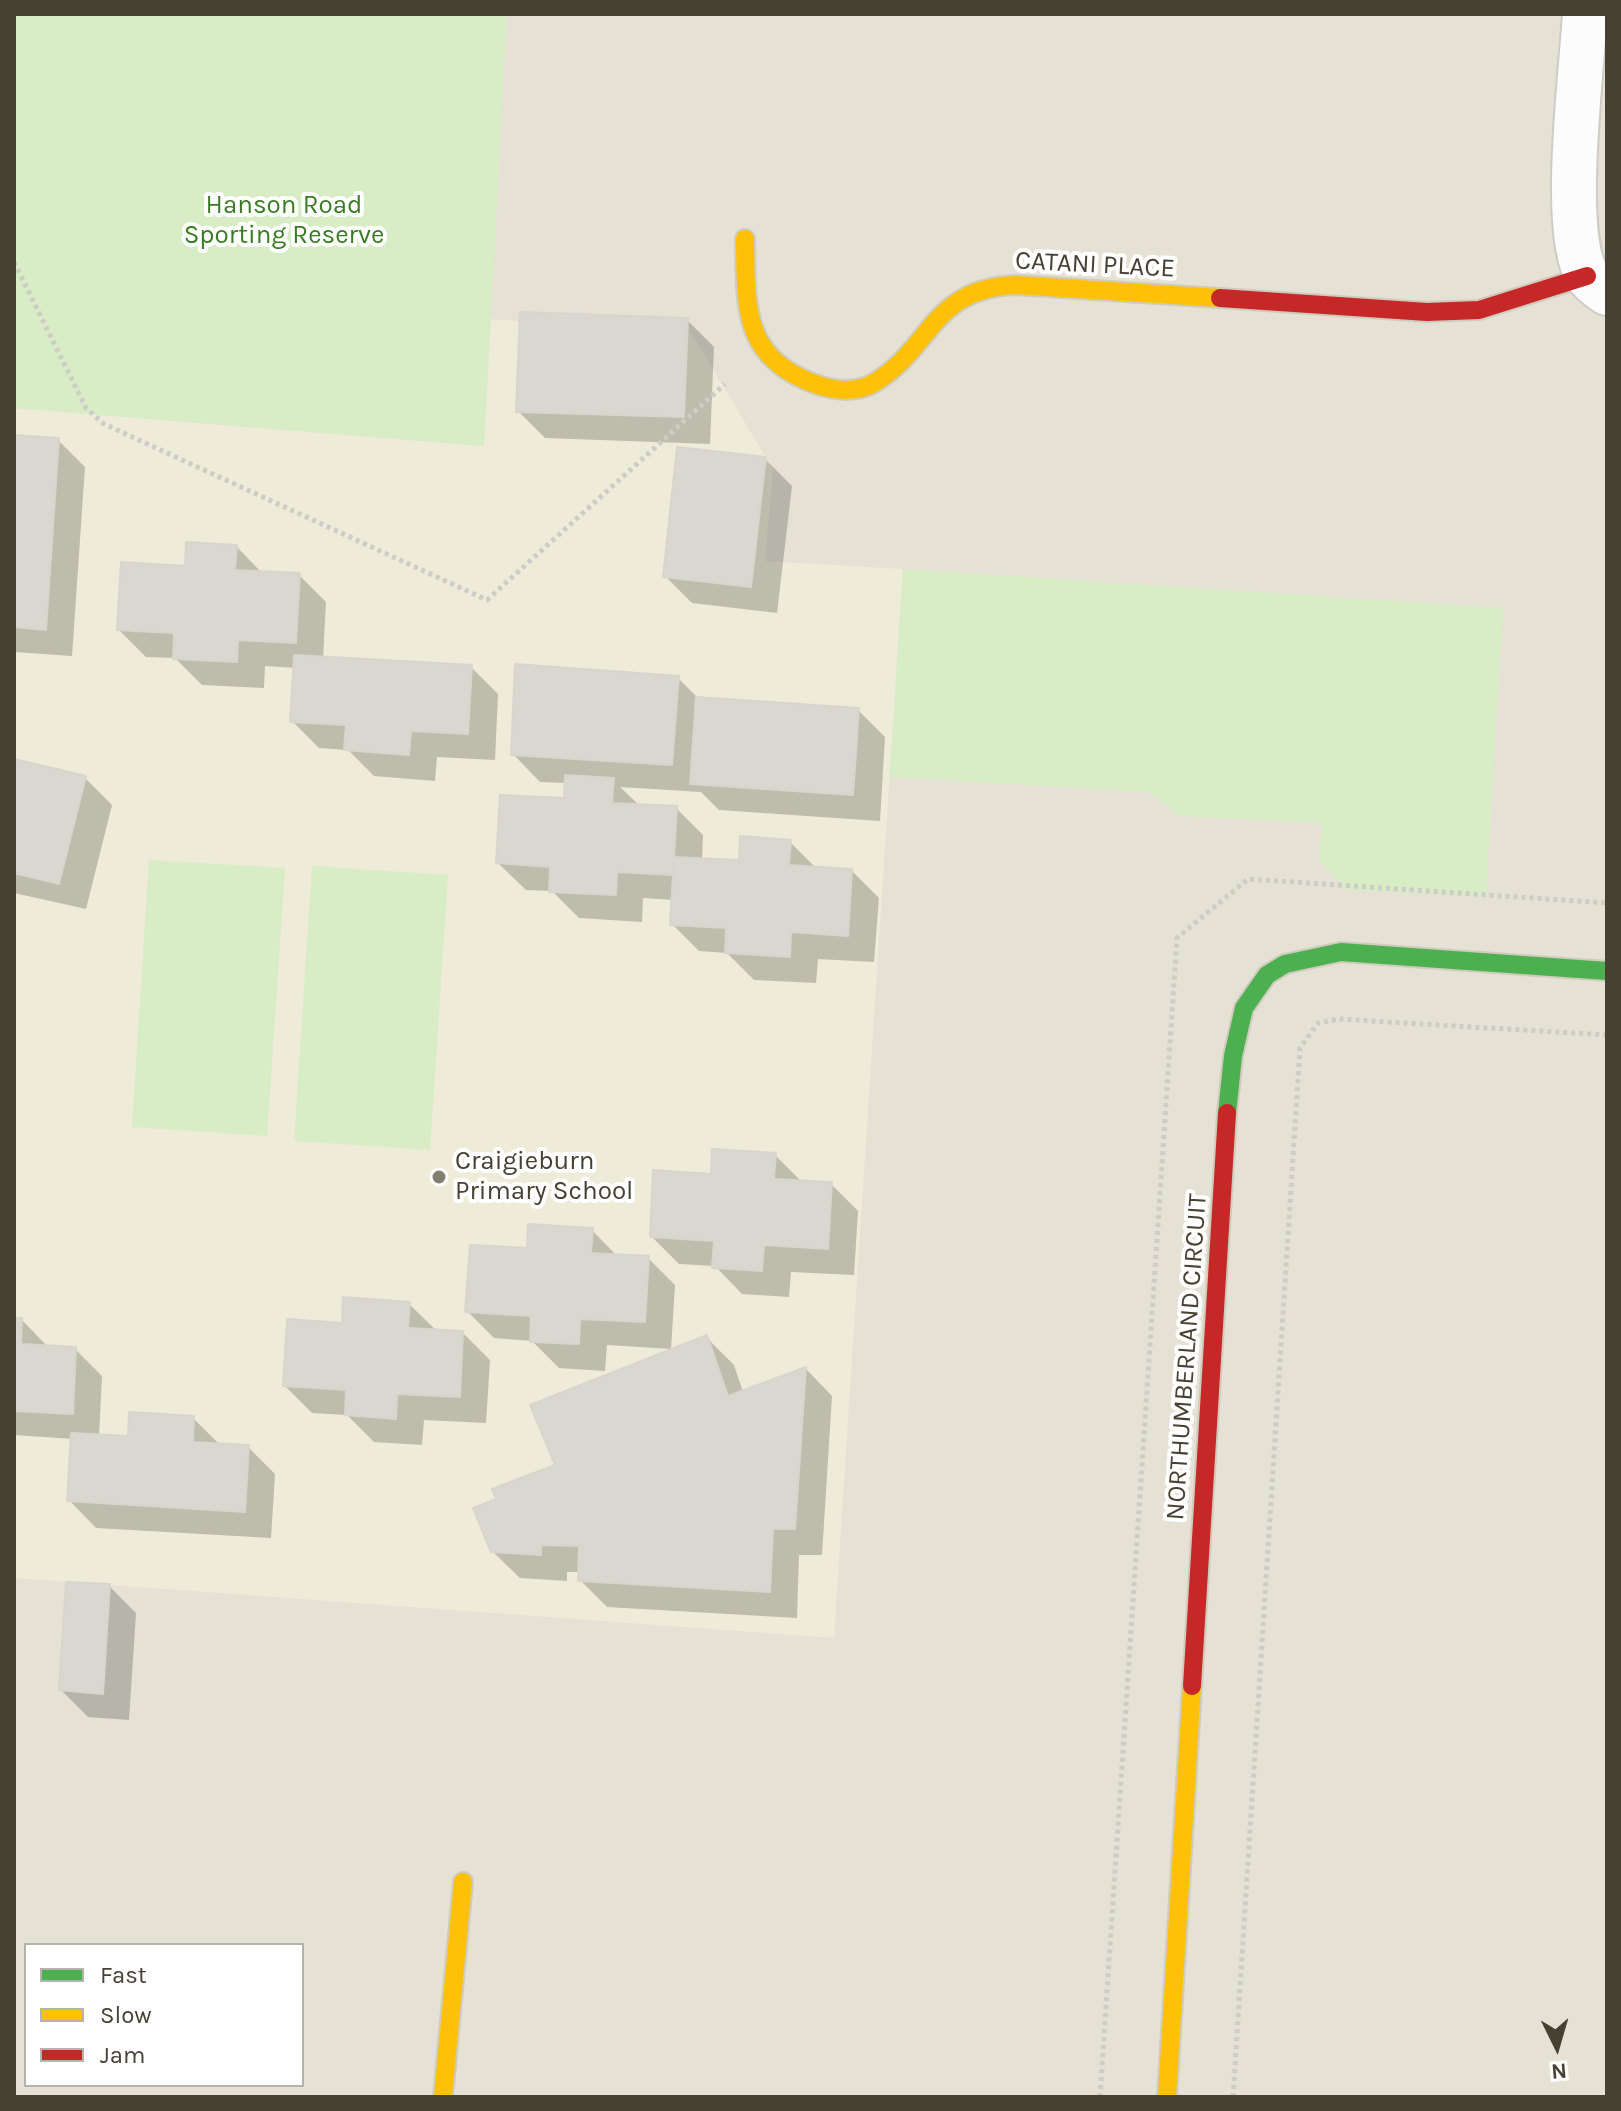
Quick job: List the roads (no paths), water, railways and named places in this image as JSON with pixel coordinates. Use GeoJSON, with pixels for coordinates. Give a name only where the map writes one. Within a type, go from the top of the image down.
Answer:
{"type":"FeatureCollection","features":[{"type":"Feature","properties":{"kind":"street"},"geometry":{"type":"LineString","coordinates":[[1585,14],[1574,204],[1578,242],[1597,284]]}},
{"type":"Feature","properties":{"kind":"street","name":"CATANI PLACE"},"geometry":{"type":"LineString","coordinates":[[745,239],[748,318],[761,351],[787,372],[822,389],[854,391],[877,382],[958,300],[983,287],[1015,285],[1427,312],[1479,310],[1597,284]]}},
{"type":"Feature","properties":{"kind":"street","name":"NORTHUMBERLAND CIRCUIT"},"geometry":{"type":"LineString","coordinates":[[1167,2097],[1229,1086],[1236,1029],[1249,997],[1274,967],[1301,955],[1341,952],[1607,971]]}},
{"type":"Feature","properties":{"kind":"street"},"geometry":{"type":"LineString","coordinates":[[443,2097],[463,1882]]}},
{"type":"Feature","properties":{"kind":"place","name":"Craigieburn Primary School"},"geometry":{"type":"Point","coordinates":[439,1177]}},
{"type":"Feature","properties":{"kind":"park label","name":"Hanson Road Sporting Reserve"},"geometry":{"type":"Point","coordinates":[284,221]}}]}
